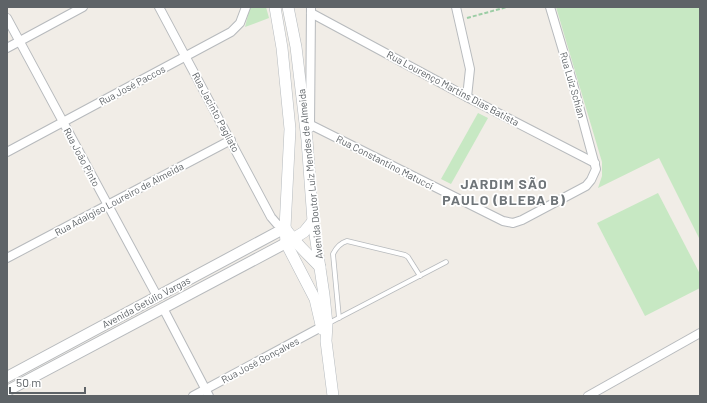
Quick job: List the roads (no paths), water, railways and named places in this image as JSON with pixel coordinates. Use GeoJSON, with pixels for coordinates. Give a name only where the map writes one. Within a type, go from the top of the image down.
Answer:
{"type":"FeatureCollection","features":[{"type":"Feature","properties":{"kind":"main road","name":"Avenida Doutor Luiz Mendes de Almeida"},"geometry":{"type":"LineString","coordinates":[[275,7],[282,48],[290,129],[285,228],[289,242],[324,326]]}},
{"type":"Feature","properties":{"kind":"main road","name":"Avenida Doutor Luiz Mendes de Almeida"},"geometry":{"type":"LineString","coordinates":[[288,7],[307,103],[307,140],[313,221],[320,267],[324,326],[333,396]]}},
{"type":"Feature","properties":{"kind":"main road"},"geometry":{"type":"LineString","coordinates":[[289,242],[304,232],[313,221]]}},
{"type":"Feature","properties":{"kind":"main road"},"geometry":{"type":"LineString","coordinates":[[289,242],[303,248],[320,267]]}},
{"type":"Feature","properties":{"kind":"street"},"geometry":{"type":"LineString","coordinates":[[7,48],[83,7]]}},
{"type":"Feature","properties":{"kind":"street","name":"Rua Jacinto Pagliato"},"geometry":{"type":"LineString","coordinates":[[159,7],[271,217],[277,224],[285,228]]}},
{"type":"Feature","properties":{"kind":"street","name":"Rua José Paccos"},"geometry":{"type":"LineString","coordinates":[[7,152],[231,32],[240,23],[246,7]]}},
{"type":"Feature","properties":{"kind":"street"},"geometry":{"type":"LineString","coordinates":[[456,7],[470,69],[467,97]]}},
{"type":"Feature","properties":{"kind":"street","name":"Rua Luiz Schian"},"geometry":{"type":"LineString","coordinates":[[550,7],[595,162]]}},
{"type":"Feature","properties":{"kind":"street"},"geometry":{"type":"LineString","coordinates":[[307,140],[311,124],[307,103],[311,10]]}},
{"type":"Feature","properties":{"kind":"street","name":"Rua Lourenço Martins Dias Batista"},"geometry":{"type":"LineString","coordinates":[[311,10],[467,97],[595,162]]}},
{"type":"Feature","properties":{"kind":"street","name":"Rua João Pinto"},"geometry":{"type":"LineString","coordinates":[[7,18],[157,296]]}},
{"type":"Feature","properties":{"kind":"street","name":"Rua Constantino Matucci"},"geometry":{"type":"LineString","coordinates":[[311,124],[504,221],[513,223],[522,220],[586,186],[594,175],[596,169],[595,162]]}},
{"type":"Feature","properties":{"kind":"street","name":"Rua Adalgiso Loureiro de Almeida"},"geometry":{"type":"LineString","coordinates":[[7,258],[230,140]]}},
{"type":"Feature","properties":{"kind":"street"},"geometry":{"type":"LineString","coordinates":[[271,217],[277,219],[286,214]]}},
{"type":"Feature","properties":{"kind":"street","name":"Avenida Getúlio Vargas"},"geometry":{"type":"LineString","coordinates":[[7,377],[285,228]]}},
{"type":"Feature","properties":{"kind":"street","name":"Avenida Getúlio Vargas"},"geometry":{"type":"LineString","coordinates":[[7,391],[289,242]]}},
{"type":"Feature","properties":{"kind":"street"},"geometry":{"type":"LineString","coordinates":[[157,296],[207,393]]}},
{"type":"Feature","properties":{"kind":"street","name":"Rua José Gonçalves"},"geometry":{"type":"LineString","coordinates":[[193,396],[207,393],[324,326]]}},
{"type":"Feature","properties":{"kind":"street"},"geometry":{"type":"LineString","coordinates":[[588,396],[700,333]]}},
{"type":"Feature","properties":{"kind":"lane"},"geometry":{"type":"LineString","coordinates":[[339,318],[333,254],[336,248],[347,240],[405,255],[420,276]]}},
{"type":"Feature","properties":{"kind":"lane"},"geometry":{"type":"LineString","coordinates":[[324,326],[446,262]]}},
{"type":"Feature","properties":{"kind":"district","name":"JARDIM SÃO PAULO (BLEBA B)"},"geometry":{"type":"Point","coordinates":[504,192]}}]}
